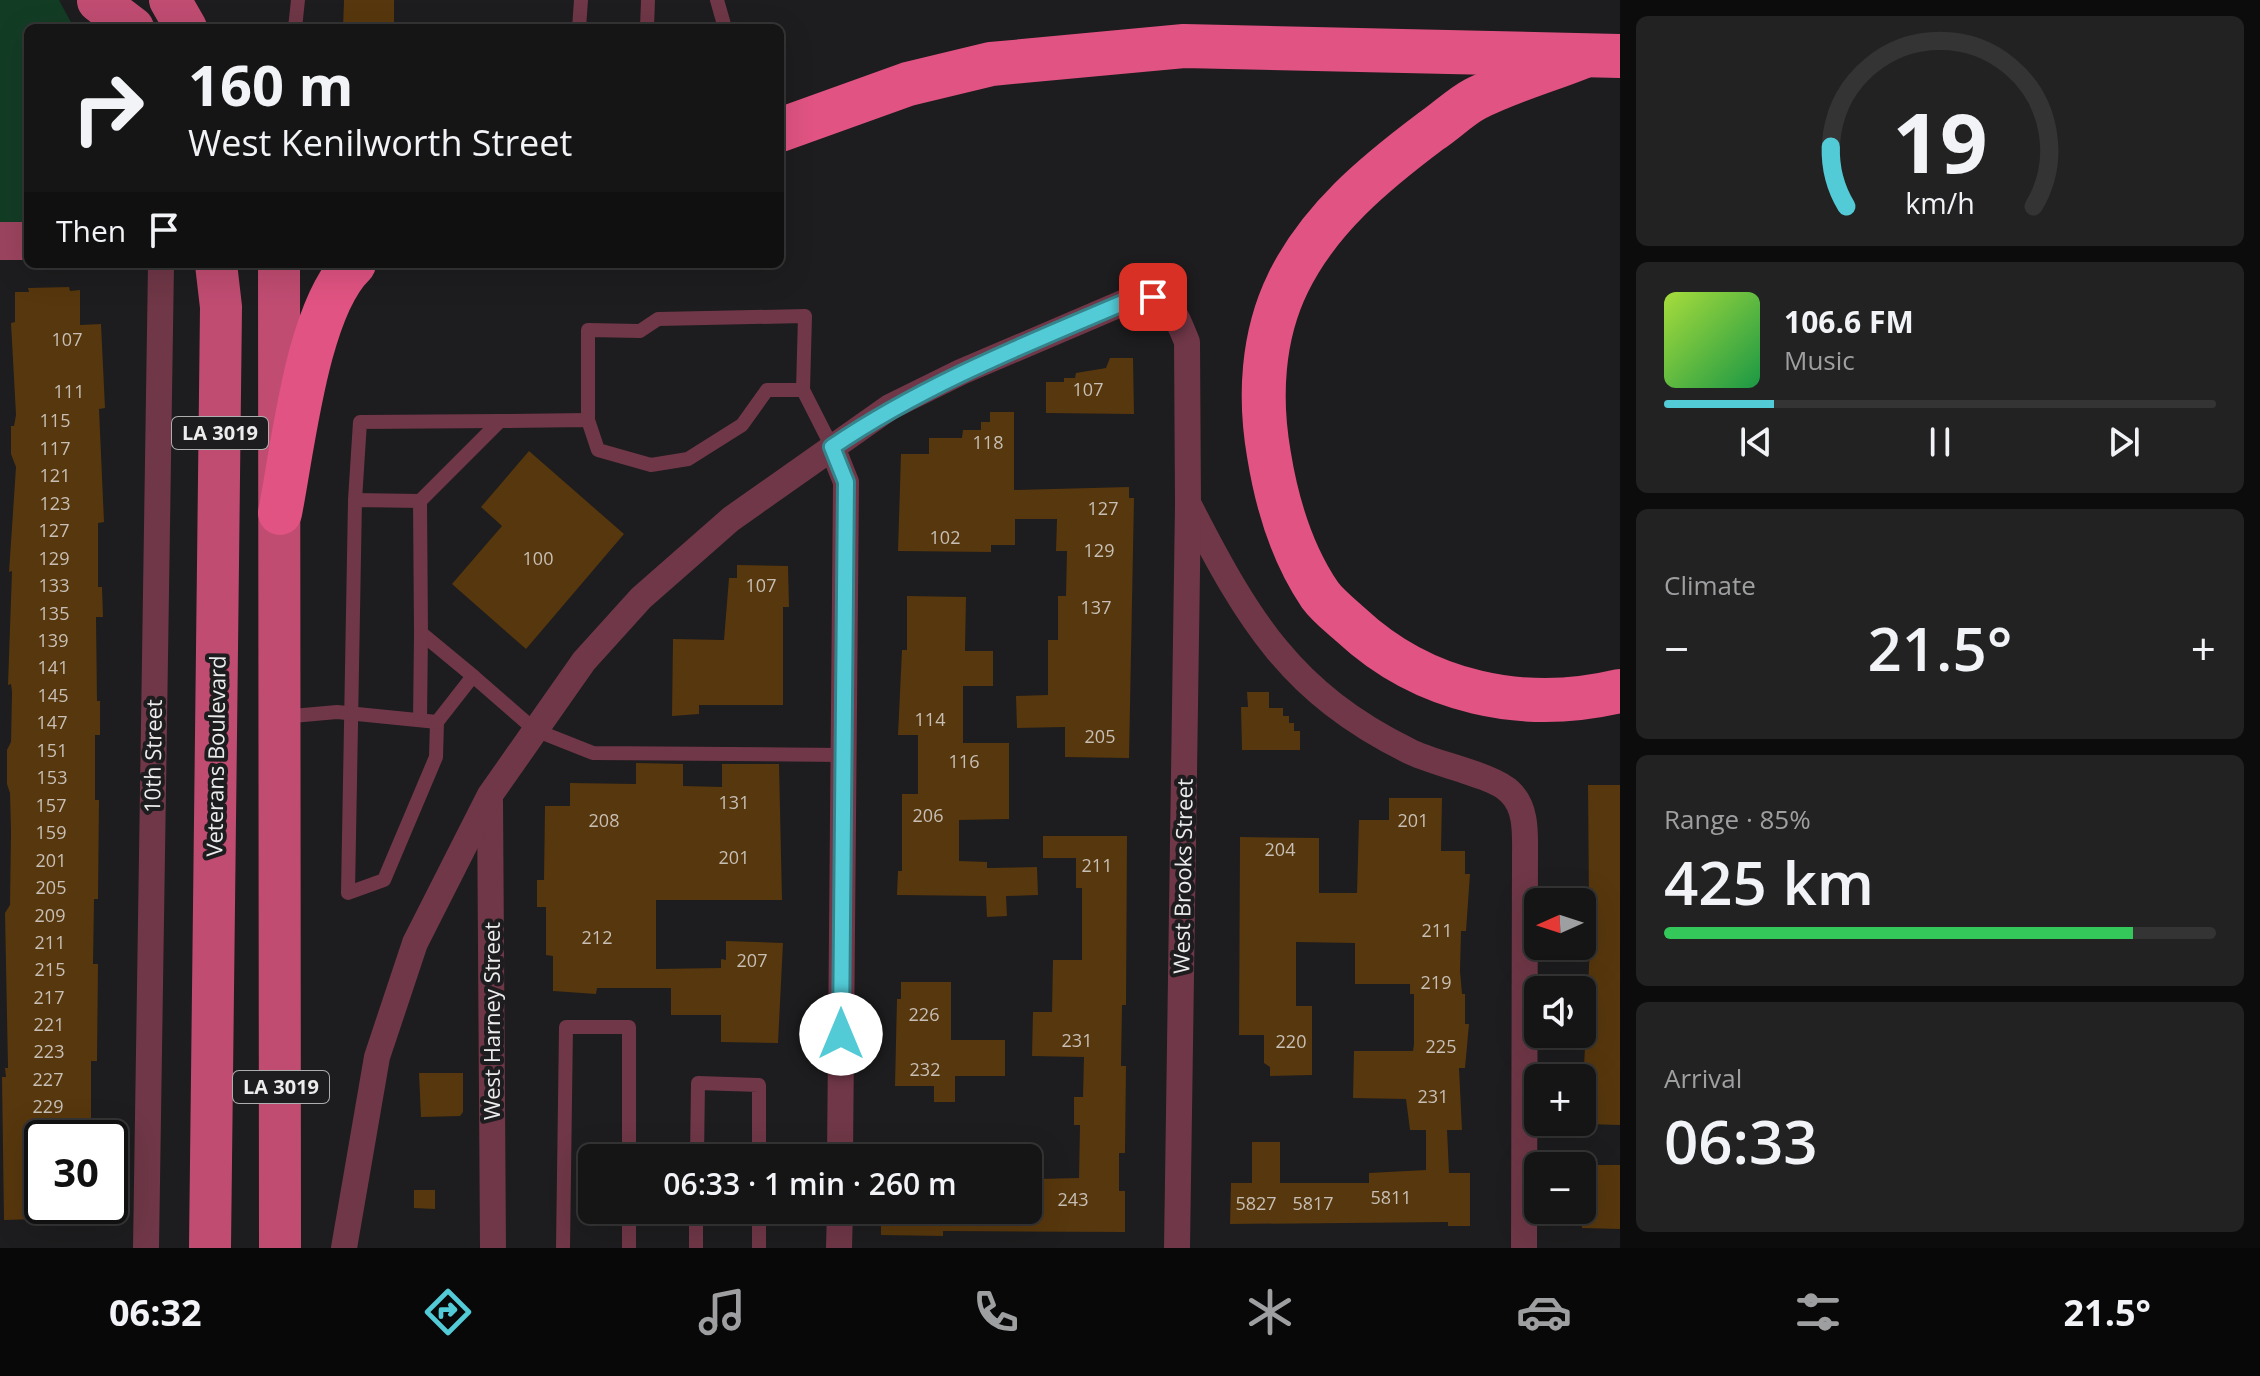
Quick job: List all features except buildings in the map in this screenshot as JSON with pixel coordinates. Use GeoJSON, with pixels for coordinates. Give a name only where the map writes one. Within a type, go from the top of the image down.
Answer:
{"type":"FeatureCollection","features":[{"type":"Feature","properties":{"kind":"highway"},"geometry":{"type":"LineString","coordinates":[[784,129],[908,84],[991,64],[1184,46],[1601,56]]}},
{"type":"Feature","properties":{"kind":"highway"},"geometry":{"type":"LineString","coordinates":[[1601,56],[1475,99],[1378,172],[1348,199],[1307,251],[1288,283],[1271,324],[1263,421],[1273,481],[1293,546],[1322,598],[1388,657],[1420,675],[1521,700],[1557,702],[1620,691]]}},
{"type":"Feature","properties":{"kind":"highway"},"geometry":{"type":"LineString","coordinates":[[280,513],[317,334],[332,299],[351,268]]}},
{"type":"Feature","properties":{"kind":"main road"},"geometry":{"type":"LineString","coordinates":[[170,0],[184,24]]}},
{"type":"Feature","properties":{"kind":"main road"},"geometry":{"type":"LineString","coordinates":[[103,10],[126,24]]}},
{"type":"Feature","properties":{"kind":"main road"},"geometry":{"type":"LineString","coordinates":[[0,241],[24,241]]}},
{"type":"Feature","properties":{"kind":"main road","name":"Veterans Boulevard"},"geometry":{"type":"LineString","coordinates":[[210,1248],[221,307],[216,268]]}},
{"type":"Feature","properties":{"kind":"main road","name":"LA 3019"},"geometry":{"type":"LineString","coordinates":[[279,268],[280,1248]]}},
{"type":"Feature","properties":{"kind":"main road"},"geometry":{"type":"LineString","coordinates":[[217,716],[281,717]]}},
{"type":"Feature","properties":{"kind":"street","name":"10th Street"},"geometry":{"type":"LineString","coordinates":[[146,1248],[161,268]]}},
{"type":"Feature","properties":{"kind":"street","name":"West Brooks Street"},"geometry":{"type":"LineString","coordinates":[[832,447],[890,407],[961,372],[1132,299],[1153,297],[1165,302],[1177,318],[1187,342],[1188,504],[1177,1248]]}},
{"type":"Feature","properties":{"kind":"street"},"geometry":{"type":"LineString","coordinates":[[344,1248],[362,1132],[382,1043],[415,943],[490,795],[584,661],[641,598],[731,519],[832,447],[846,482],[840,1144]]}},
{"type":"Feature","properties":{"kind":"street"},"geometry":{"type":"LineString","coordinates":[[1188,504],[1233,590],[1271,645],[1312,690],[1354,723],[1412,753],[1489,780],[1509,790],[1519,803],[1524,824],[1525,855],[1524,1248]]}},
{"type":"Feature","properties":{"kind":"street","name":"West Harney Street"},"geometry":{"type":"LineString","coordinates":[[490,795],[493,1248]]}},
{"type":"Feature","properties":{"kind":"street"},"geometry":{"type":"LineString","coordinates":[[839,1248],[840,1224]]}},
{"type":"Feature","properties":{"kind":"lane"},"geometry":{"type":"LineString","coordinates":[[295,24],[298,0]]}},
{"type":"Feature","properties":{"kind":"lane"},"geometry":{"type":"LineString","coordinates":[[579,24],[581,0]]}},
{"type":"Feature","properties":{"kind":"lane"},"geometry":{"type":"LineString","coordinates":[[647,24],[648,0]]}},
{"type":"Feature","properties":{"kind":"lane"},"geometry":{"type":"LineString","coordinates":[[717,0],[724,24]]}},
{"type":"Feature","properties":{"kind":"lane"},"geometry":{"type":"LineString","coordinates":[[803,390],[767,390],[742,425],[688,459],[651,465],[598,450],[588,420],[588,330],[640,331],[658,319],[805,316],[803,390],[832,447]]}},
{"type":"Feature","properties":{"kind":"lane"},"geometry":{"type":"LineString","coordinates":[[473,676],[437,722],[436,757],[384,880],[348,893],[349,713],[360,422],[588,420]]}},
{"type":"Feature","properties":{"kind":"lane"},"geometry":{"type":"LineString","coordinates":[[420,720],[420,501],[500,421]]}},
{"type":"Feature","properties":{"kind":"lane"},"geometry":{"type":"LineString","coordinates":[[355,500],[420,501]]}},
{"type":"Feature","properties":{"kind":"lane"},"geometry":{"type":"LineString","coordinates":[[421,633],[535,730],[593,753],[843,755]]}},
{"type":"Feature","properties":{"kind":"lane"},"geometry":{"type":"LineString","coordinates":[[281,717],[349,713],[437,722]]}},
{"type":"Feature","properties":{"kind":"lane"},"geometry":{"type":"LineString","coordinates":[[563,1248],[566,1027],[629,1027],[629,1144]]}},
{"type":"Feature","properties":{"kind":"lane"},"geometry":{"type":"LineString","coordinates":[[697,1144],[698,1083],[759,1085],[759,1144]]}},
{"type":"Feature","properties":{"kind":"lane"},"geometry":{"type":"LineString","coordinates":[[629,1224],[629,1248]]}},
{"type":"Feature","properties":{"kind":"lane"},"geometry":{"type":"LineString","coordinates":[[696,1224],[696,1248]]}},
{"type":"Feature","properties":{"kind":"lane"},"geometry":{"type":"LineString","coordinates":[[759,1224],[759,1248]]}},
{"type":"Feature","properties":{"kind":"green space"},"geometry":{"type":"Polygon","coordinates":[[[0,0],[59,0],[72,24],[24,24],[24,228],[0,227],[0,0]]]}},
{"type":"Feature","properties":{"kind":"route"},"geometry":{"type":"LineString","coordinates":[[841,1034],[846,482],[832,447],[890,407],[961,372],[1132,299],[1153,297]]}}]}
